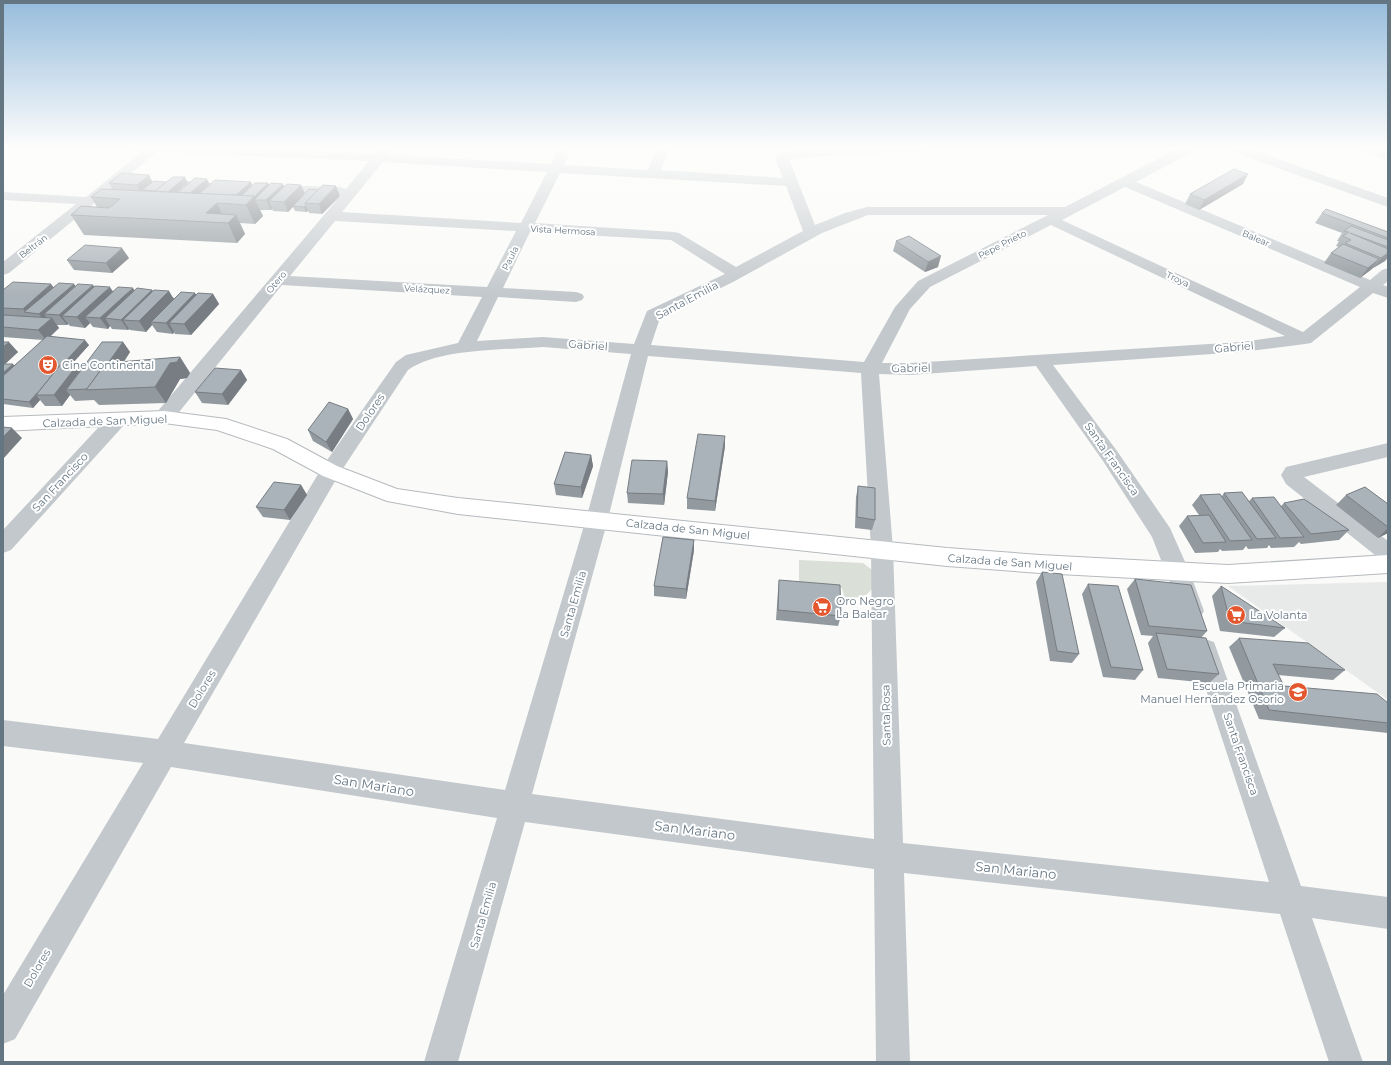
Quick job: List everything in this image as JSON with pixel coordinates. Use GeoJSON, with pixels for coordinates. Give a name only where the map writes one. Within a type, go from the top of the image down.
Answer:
{"type":"FeatureCollection","features":[{"type":"Feature","properties":{"kind":"main road","name":"Calzada de San Miguel"},"geometry":{"type":"LineString","coordinates":[[3,424],[164,417],[219,424],[261,436],[280,444],[330,471],[394,496],[458,506],[597,519],[947,557],[1228,574],[1388,564]]}},
{"type":"Feature","properties":{"kind":"street"},"geometry":{"type":"LineString","coordinates":[[15,197],[90,201]]}},
{"type":"Feature","properties":{"kind":"street","name":"Beltrán"},"geometry":{"type":"LineString","coordinates":[[6,264],[95,197]]}},
{"type":"Feature","properties":{"kind":"street","name":"Otero"},"geometry":{"type":"LineString","coordinates":[[164,417],[347,197]]}},
{"type":"Feature","properties":{"kind":"street","name":"Paula"},"geometry":{"type":"LineString","coordinates":[[465,347],[541,197]]}},
{"type":"Feature","properties":{"kind":"street"},"geometry":{"type":"LineString","coordinates":[[796,197],[810,232]]}},
{"type":"Feature","properties":{"kind":"street","name":"Pepe Prieto"},"geometry":{"type":"LineString","coordinates":[[870,368],[904,307],[924,284],[1096,197]]}},
{"type":"Feature","properties":{"kind":"street","name":"Balear"},"geometry":{"type":"LineString","coordinates":[[1160,197],[1388,293]]}},
{"type":"Feature","properties":{"kind":"street"},"geometry":{"type":"LineString","coordinates":[[1370,197],[1388,203]]}},
{"type":"Feature","properties":{"kind":"street","name":"Santa Emilia"},"geometry":{"type":"LineString","coordinates":[[441,1062],[597,519],[641,349],[653,315],[736,274],[810,232],[851,215],[867,211],[1069,210]]}},
{"type":"Feature","properties":{"kind":"street","name":"Vista Hermosa"},"geometry":{"type":"LineString","coordinates":[[331,216],[674,236],[736,274]]}},
{"type":"Feature","properties":{"kind":"street","name":"Troya"},"geometry":{"type":"LineString","coordinates":[[1051,220],[1305,339]]}},
{"type":"Feature","properties":{"kind":"street"},"geometry":{"type":"LineString","coordinates":[[1305,339],[1388,273]]}},
{"type":"Feature","properties":{"kind":"street","name":"Velázquez"},"geometry":{"type":"LineString","coordinates":[[278,280],[576,297]]}},
{"type":"Feature","properties":{"kind":"street","name":"Gabriel"},"geometry":{"type":"LineString","coordinates":[[412,359],[465,347],[543,342],[870,368],[910,369],[1241,347],[1305,339]]}},
{"type":"Feature","properties":{"kind":"street","name":"Dolores"},"geometry":{"type":"LineString","coordinates":[[3,1026],[330,471],[390,381],[402,366],[412,359]]}},
{"type":"Feature","properties":{"kind":"street","name":"Santa Francisca"},"geometry":{"type":"LineString","coordinates":[[1040,361],[1082,416],[1137,495],[1162,534],[1179,572],[1346,1062]]}},
{"type":"Feature","properties":{"kind":"street","name":"Santa Rosa"},"geometry":{"type":"LineString","coordinates":[[870,368],[882,549],[893,1062]]}},
{"type":"Feature","properties":{"kind":"street","name":"San Francisco"},"geometry":{"type":"LineString","coordinates":[[3,544],[117,420]]}},
{"type":"Feature","properties":{"kind":"street"},"geometry":{"type":"LineString","coordinates":[[1388,450],[1293,472],[1291,475],[1293,479],[1388,553]]}},
{"type":"Feature","properties":{"kind":"street","name":"San Mariano"},"geometry":{"type":"LineString","coordinates":[[3,733],[163,753],[514,806],[889,856],[1290,900],[1388,913]]}},
{"type":"Feature","properties":{"kind":"shaded area"},"geometry":{"type":"Polygon","coordinates":[[[799,560],[863,563],[872,570],[875,586],[866,595],[845,600],[842,588],[799,584],[799,560]]]}},
{"type":"Feature","properties":{"kind":"shaded area"},"geometry":{"type":"Polygon","coordinates":[[[1388,582],[1388,700],[1228,586],[1388,582]]]}},
{"type":"Feature","properties":{"kind":"building"},"geometry":{"type":"Polygon","coordinates":[[[91,197],[253,197],[246,205],[217,203],[206,213],[236,215],[228,223],[71,215],[81,206],[109,208],[120,199],[91,197]]]}},
{"type":"Feature","properties":{"kind":"building"},"geometry":{"type":"Polygon","coordinates":[[[257,197],[270,197],[266,200],[255,199],[257,197]]]}},
{"type":"Feature","properties":{"kind":"building"},"geometry":{"type":"Polygon","coordinates":[[[274,197],[289,197],[284,202],[269,201],[274,197]]]}},
{"type":"Feature","properties":{"kind":"building"},"geometry":{"type":"Polygon","coordinates":[[[302,197],[311,197],[305,203],[306,206],[293,206],[302,197]]]}},
{"type":"Feature","properties":{"kind":"building"},"geometry":{"type":"Polygon","coordinates":[[[311,197],[326,197],[319,204],[305,203],[311,197]]]}},
{"type":"Feature","properties":{"kind":"building"},"geometry":{"type":"Polygon","coordinates":[[[1196,197],[1210,197],[1204,200],[1196,197]]]}},
{"type":"Feature","properties":{"kind":"building"},"geometry":{"type":"Polygon","coordinates":[[[1326,209],[1388,232],[1388,238],[1322,213],[1326,209]]]}},
{"type":"Feature","properties":{"kind":"building"},"geometry":{"type":"Polygon","coordinates":[[[1351,226],[1388,240],[1388,247],[1350,233],[1388,249],[1388,253],[1381,258],[1345,243],[1351,240],[1343,236],[1349,232],[1344,231],[1351,226]]]}},
{"type":"Feature","properties":{"kind":"building"},"geometry":{"type":"Polygon","coordinates":[[[909,236],[941,256],[928,262],[896,241],[909,236]]]}},
{"type":"Feature","properties":{"kind":"building"},"geometry":{"type":"Polygon","coordinates":[[[1343,244],[1379,259],[1368,268],[1331,253],[1343,244]]]}},
{"type":"Feature","properties":{"kind":"building"},"geometry":{"type":"Polygon","coordinates":[[[85,245],[122,248],[106,263],[67,260],[85,245]]]}},
{"type":"Feature","properties":{"kind":"building"},"geometry":{"type":"Polygon","coordinates":[[[13,282],[51,284],[23,309],[3,308],[3,290],[13,282]]]}},
{"type":"Feature","properties":{"kind":"building"},"geometry":{"type":"Polygon","coordinates":[[[59,283],[74,284],[39,314],[24,312],[59,283]]]}},
{"type":"Feature","properties":{"kind":"building"},"geometry":{"type":"Polygon","coordinates":[[[78,284],[93,285],[59,315],[44,314],[78,284]]]}},
{"type":"Feature","properties":{"kind":"building"},"geometry":{"type":"Polygon","coordinates":[[[95,286],[110,287],[77,317],[62,316],[95,286]]]}},
{"type":"Feature","properties":{"kind":"building"},"geometry":{"type":"Polygon","coordinates":[[[118,287],[133,288],[100,318],[85,317],[118,287]]]}},
{"type":"Feature","properties":{"kind":"building"},"geometry":{"type":"Polygon","coordinates":[[[137,288],[152,290],[121,320],[105,318],[137,288]]]}},
{"type":"Feature","properties":{"kind":"building"},"geometry":{"type":"Polygon","coordinates":[[[154,290],[169,291],[139,321],[123,320],[154,290]]]}},
{"type":"Feature","properties":{"kind":"building"},"geometry":{"type":"Polygon","coordinates":[[[181,292],[195,293],[166,323],[151,322],[181,292]]]}},
{"type":"Feature","properties":{"kind":"building"},"geometry":{"type":"Polygon","coordinates":[[[198,293],[213,294],[184,324],[169,323],[198,293]]]}},
{"type":"Feature","properties":{"kind":"building"},"geometry":{"type":"Polygon","coordinates":[[[3,315],[52,318],[38,330],[3,327],[3,315]]]}},
{"type":"Feature","properties":{"kind":"building","name":"Cine Continental"},"geometry":{"type":"Polygon","coordinates":[[[47,336],[85,340],[63,364],[61,364],[29,402],[3,399],[3,376],[47,336]]]}},
{"type":"Feature","properties":{"kind":"building"},"geometry":{"type":"Polygon","coordinates":[[[3,342],[9,342],[3,347],[3,342]]]}},
{"type":"Feature","properties":{"kind":"building"},"geometry":{"type":"Polygon","coordinates":[[[102,342],[123,342],[87,389],[66,390],[102,342]]]}},
{"type":"Feature","properties":{"kind":"building"},"geometry":{"type":"Polygon","coordinates":[[[180,357],[177,362],[170,363],[155,387],[86,390],[106,363],[180,357]]]}},
{"type":"Feature","properties":{"kind":"building"},"geometry":{"type":"Polygon","coordinates":[[[3,364],[13,364],[3,373],[3,364]]]}},
{"type":"Feature","properties":{"kind":"building"},"geometry":{"type":"Polygon","coordinates":[[[61,364],[78,364],[54,395],[36,395],[61,364]]]}},
{"type":"Feature","properties":{"kind":"building"},"geometry":{"type":"Polygon","coordinates":[[[215,368],[241,370],[222,394],[195,392],[215,368]]]}},
{"type":"Feature","properties":{"kind":"building"},"geometry":{"type":"Polygon","coordinates":[[[329,402],[348,409],[326,442],[308,430],[329,402]]]}},
{"type":"Feature","properties":{"kind":"building"},"geometry":{"type":"Polygon","coordinates":[[[3,427],[12,428],[3,437],[3,427]]]}},
{"type":"Feature","properties":{"kind":"building"},"geometry":{"type":"Polygon","coordinates":[[[698,434],[725,436],[715,501],[687,498],[698,434]]]}},
{"type":"Feature","properties":{"kind":"building"},"geometry":{"type":"Polygon","coordinates":[[[565,452],[591,455],[581,487],[554,484],[565,452]]]}},
{"type":"Feature","properties":{"kind":"building"},"geometry":{"type":"Polygon","coordinates":[[[632,460],[667,461],[663,494],[627,493],[632,460]]]}},
{"type":"Feature","properties":{"kind":"building"},"geometry":{"type":"Polygon","coordinates":[[[274,482],[301,485],[284,510],[256,507],[274,482]]]}},
{"type":"Feature","properties":{"kind":"building"},"geometry":{"type":"Polygon","coordinates":[[[858,486],[875,488],[875,520],[857,517],[858,486]]]}},
{"type":"Feature","properties":{"kind":"building"},"geometry":{"type":"Polygon","coordinates":[[[1365,487],[1388,504],[1388,527],[1346,495],[1365,487]]]}},
{"type":"Feature","properties":{"kind":"building"},"geometry":{"type":"Polygon","coordinates":[[[1242,492],[1276,538],[1257,539],[1224,493],[1242,492]]]}},
{"type":"Feature","properties":{"kind":"building"},"geometry":{"type":"Polygon","coordinates":[[[1220,494],[1252,540],[1230,541],[1200,495],[1220,494]]]}},
{"type":"Feature","properties":{"kind":"building"},"geometry":{"type":"Polygon","coordinates":[[[1274,497],[1304,537],[1280,538],[1252,498],[1274,497]]]}},
{"type":"Feature","properties":{"kind":"building"},"geometry":{"type":"Polygon","coordinates":[[[1304,499],[1349,530],[1311,534],[1284,503],[1304,499]]]}},
{"type":"Feature","properties":{"kind":"building"},"geometry":{"type":"Polygon","coordinates":[[[1209,515],[1226,542],[1203,543],[1187,516],[1209,515]]]}},
{"type":"Feature","properties":{"kind":"building"},"geometry":{"type":"Polygon","coordinates":[[[663,537],[694,540],[686,589],[654,586],[663,537]]]}},
{"type":"Feature","properties":{"kind":"building"},"geometry":{"type":"Polygon","coordinates":[[[1042,572],[1062,574],[1079,654],[1057,651],[1042,572]]]}},
{"type":"Feature","properties":{"kind":"building"},"geometry":{"type":"Polygon","coordinates":[[[1135,579],[1191,585],[1207,631],[1149,626],[1135,579]]]}},
{"type":"Feature","properties":{"kind":"building"},"geometry":{"type":"Polygon","coordinates":[[[779,580],[840,585],[841,616],[778,610],[779,580]]]}},
{"type":"Feature","properties":{"kind":"building"},"geometry":{"type":"Polygon","coordinates":[[[1088,584],[1118,586],[1143,670],[1111,667],[1088,584]]]}},
{"type":"Feature","properties":{"kind":"building"},"geometry":{"type":"Polygon","coordinates":[[[1221,586],[1285,628],[1230,621],[1221,586]]]}},
{"type":"Feature","properties":{"kind":"building"},"geometry":{"type":"Polygon","coordinates":[[[1156,633],[1206,638],[1219,674],[1167,669],[1156,633]]]}},
{"type":"Feature","properties":{"kind":"building"},"geometry":{"type":"Polygon","coordinates":[[[1239,638],[1308,643],[1345,670],[1273,664],[1284,686],[1377,694],[1388,703],[1388,723],[1269,710],[1239,638]]]}},
{"type":"Feature","properties":{"kind":"place","name":"Cine Continental"},"geometry":{"type":"Point","coordinates":[48,365]}},
{"type":"Feature","properties":{"kind":"place","name":"Oro Negro La Balear"},"geometry":{"type":"Point","coordinates":[822,607]}},
{"type":"Feature","properties":{"kind":"place","name":"La Volanta"},"geometry":{"type":"Point","coordinates":[1236,615]}},
{"type":"Feature","properties":{"kind":"place","name":"Escuela Primaria Manuel Hernández Osorio"},"geometry":{"type":"Point","coordinates":[1298,692]}}]}
